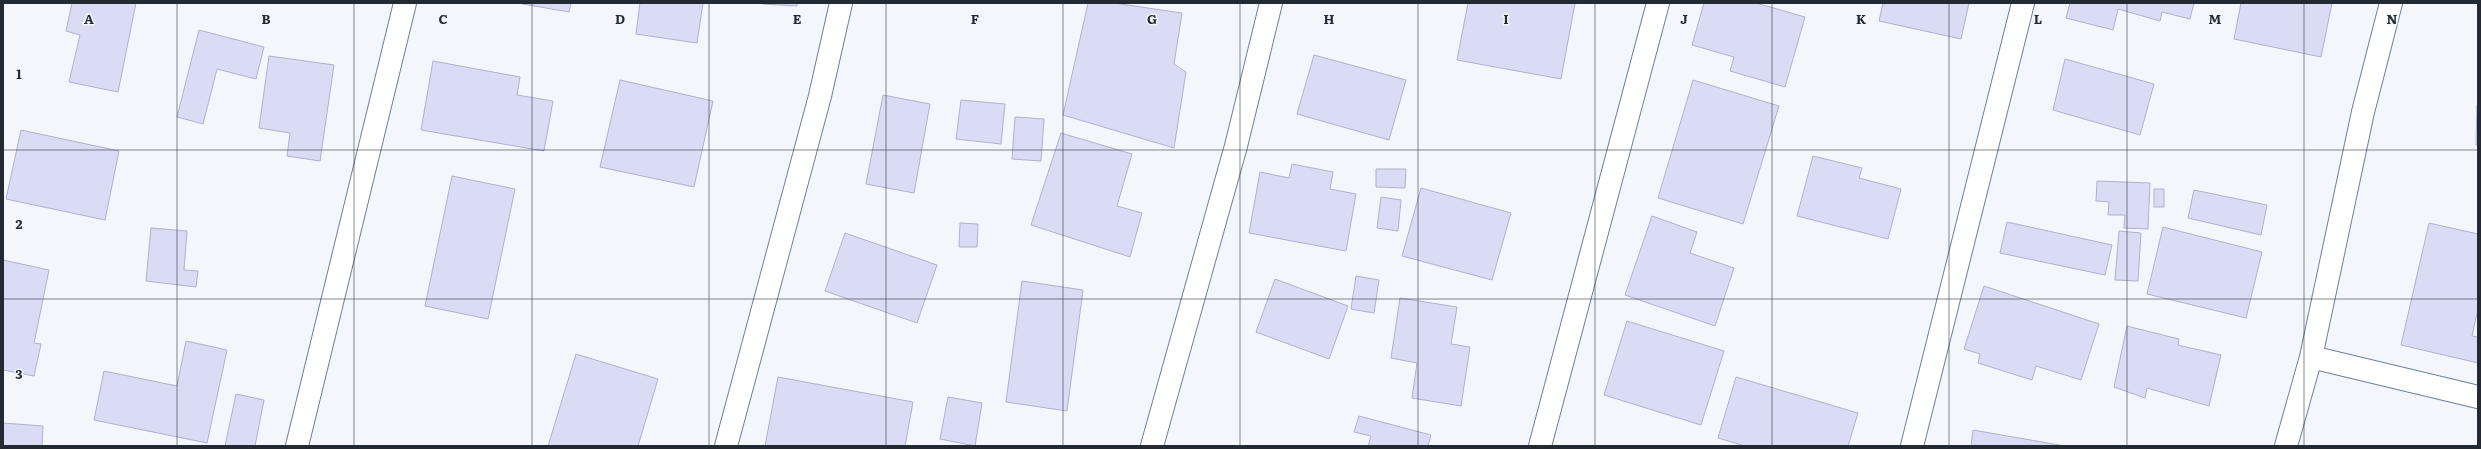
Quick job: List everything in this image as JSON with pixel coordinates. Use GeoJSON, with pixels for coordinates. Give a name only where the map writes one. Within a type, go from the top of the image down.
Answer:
{"type":"FeatureCollection","features":[{"type":"Feature","properties":{"kind":"street"},"geometry":{"type":"LineString","coordinates":[[297,446],[405,3]]}},
{"type":"Feature","properties":{"kind":"street"},"geometry":{"type":"LineString","coordinates":[[726,446],[820,96],[841,3]]}},
{"type":"Feature","properties":{"kind":"street"},"geometry":{"type":"LineString","coordinates":[[1152,446],[1236,146],[1271,3]]}},
{"type":"Feature","properties":{"kind":"street"},"geometry":{"type":"LineString","coordinates":[[1540,446],[1658,3]]}},
{"type":"Feature","properties":{"kind":"street"},"geometry":{"type":"LineString","coordinates":[[1912,446],[2023,3]]}},
{"type":"Feature","properties":{"kind":"street"},"geometry":{"type":"LineString","coordinates":[[2286,446],[2311,357],[2362,112],[2391,3]]}},
{"type":"Feature","properties":{"kind":"street"},"geometry":{"type":"LineString","coordinates":[[2311,357],[2478,397]]}},
{"type":"Feature","properties":{"kind":"building"},"geometry":{"type":"Polygon","coordinates":[[[72,3],[136,3],[118,92],[69,82],[80,35],[66,31],[72,3]]]}},
{"type":"Feature","properties":{"kind":"building"},"geometry":{"type":"Polygon","coordinates":[[[517,3],[571,3],[569,12],[517,3]]]}},
{"type":"Feature","properties":{"kind":"building"},"geometry":{"type":"Polygon","coordinates":[[[640,3],[703,3],[697,43],[636,34],[640,3]]]}},
{"type":"Feature","properties":{"kind":"building"},"geometry":{"type":"Polygon","coordinates":[[[797,3],[797,6],[763,4],[797,3]]]}},
{"type":"Feature","properties":{"kind":"building"},"geometry":{"type":"Polygon","coordinates":[[[1088,3],[1114,3],[1182,13],[1174,64],[1186,72],[1174,148],[1063,115],[1088,3]]]}},
{"type":"Feature","properties":{"kind":"building"},"geometry":{"type":"Polygon","coordinates":[[[1468,3],[1575,3],[1561,79],[1457,60],[1468,3]]]}},
{"type":"Feature","properties":{"kind":"building"},"geometry":{"type":"Polygon","coordinates":[[[1704,3],[1756,3],[1805,17],[1785,87],[1730,71],[1734,57],[1692,45],[1704,3]]]}},
{"type":"Feature","properties":{"kind":"building"},"geometry":{"type":"Polygon","coordinates":[[[1883,3],[1969,3],[1961,39],[1879,21],[1883,3]]]}},
{"type":"Feature","properties":{"kind":"building"},"geometry":{"type":"Polygon","coordinates":[[[2070,3],[2194,3],[2190,19],[2162,12],[2160,21],[2118,9],[2113,30],[2066,18],[2070,3]]]}},
{"type":"Feature","properties":{"kind":"building"},"geometry":{"type":"Polygon","coordinates":[[[2241,3],[2332,3],[2321,57],[2234,39],[2241,3]]]}},
{"type":"Feature","properties":{"kind":"building"},"geometry":{"type":"Polygon","coordinates":[[[199,30],[264,47],[256,79],[217,69],[203,124],[177,117],[199,30]]]}},
{"type":"Feature","properties":{"kind":"building"},"geometry":{"type":"Polygon","coordinates":[[[1314,55],[1406,80],[1389,140],[1297,114],[1314,55]]]}},
{"type":"Feature","properties":{"kind":"building"},"geometry":{"type":"Polygon","coordinates":[[[269,56],[334,65],[320,161],[287,156],[290,133],[259,128],[269,56]]]}},
{"type":"Feature","properties":{"kind":"building"},"geometry":{"type":"Polygon","coordinates":[[[2065,59],[2154,84],[2140,135],[2053,110],[2065,59]]]}},
{"type":"Feature","properties":{"kind":"building"},"geometry":{"type":"Polygon","coordinates":[[[433,61],[520,77],[517,95],[553,101],[544,151],[421,130],[433,61]]]}},
{"type":"Feature","properties":{"kind":"building"},"geometry":{"type":"Polygon","coordinates":[[[620,80],[713,101],[694,187],[600,167],[620,80]]]}},
{"type":"Feature","properties":{"kind":"building"},"geometry":{"type":"Polygon","coordinates":[[[1693,80],[1779,106],[1743,224],[1658,198],[1693,80]]]}},
{"type":"Feature","properties":{"kind":"building"},"geometry":{"type":"Polygon","coordinates":[[[883,95],[930,104],[914,193],[866,184],[883,95]]]}},
{"type":"Feature","properties":{"kind":"building"},"geometry":{"type":"Polygon","coordinates":[[[961,100],[1005,104],[1001,144],[956,139],[961,100]]]}},
{"type":"Feature","properties":{"kind":"building"},"geometry":{"type":"Polygon","coordinates":[[[2477,105],[2478,145],[2476,145],[2477,105]]]}},
{"type":"Feature","properties":{"kind":"building"},"geometry":{"type":"Polygon","coordinates":[[[1015,117],[1044,119],[1041,161],[1012,159],[1015,117]]]}},
{"type":"Feature","properties":{"kind":"building"},"geometry":{"type":"Polygon","coordinates":[[[21,130],[119,151],[105,220],[6,199],[21,130]]]}},
{"type":"Feature","properties":{"kind":"building"},"geometry":{"type":"Polygon","coordinates":[[[1061,133],[1132,154],[1117,206],[1142,213],[1130,257],[1031,225],[1061,133]]]}},
{"type":"Feature","properties":{"kind":"building"},"geometry":{"type":"Polygon","coordinates":[[[1813,156],[1862,168],[1859,178],[1901,189],[1888,239],[1797,216],[1813,156]]]}},
{"type":"Feature","properties":{"kind":"building"},"geometry":{"type":"Polygon","coordinates":[[[1292,164],[1333,172],[1330,189],[1356,194],[1346,251],[1249,233],[1260,172],[1289,178],[1292,164]]]}},
{"type":"Feature","properties":{"kind":"building"},"geometry":{"type":"Polygon","coordinates":[[[1376,169],[1406,169],[1405,188],[1376,187],[1376,169]]]}},
{"type":"Feature","properties":{"kind":"building"},"geometry":{"type":"Polygon","coordinates":[[[452,176],[515,189],[488,319],[425,306],[452,176]]]}},
{"type":"Feature","properties":{"kind":"building"},"geometry":{"type":"Polygon","coordinates":[[[2097,181],[2150,183],[2148,229],[2124,228],[2125,215],[2108,215],[2109,202],[2096,201],[2097,181]]]}},
{"type":"Feature","properties":{"kind":"building"},"geometry":{"type":"Polygon","coordinates":[[[1421,188],[1511,213],[1492,280],[1402,256],[1421,188]]]}},
{"type":"Feature","properties":{"kind":"building"},"geometry":{"type":"Polygon","coordinates":[[[2154,189],[2164,189],[2164,207],[2154,207],[2154,189]]]}},
{"type":"Feature","properties":{"kind":"building"},"geometry":{"type":"Polygon","coordinates":[[[2194,190],[2267,205],[2261,235],[2188,218],[2194,190]]]}},
{"type":"Feature","properties":{"kind":"building"},"geometry":{"type":"Polygon","coordinates":[[[1381,197],[1401,200],[1398,231],[1377,228],[1381,197]]]}},
{"type":"Feature","properties":{"kind":"building"},"geometry":{"type":"Polygon","coordinates":[[[1652,216],[1697,232],[1690,253],[1734,268],[1715,326],[1625,295],[1652,216]]]}},
{"type":"Feature","properties":{"kind":"building"},"geometry":{"type":"Polygon","coordinates":[[[2007,222],[2112,245],[2105,275],[2000,253],[2007,222]]]}},
{"type":"Feature","properties":{"kind":"building"},"geometry":{"type":"Polygon","coordinates":[[[960,223],[978,224],[977,247],[959,247],[960,223]]]}},
{"type":"Feature","properties":{"kind":"building"},"geometry":{"type":"Polygon","coordinates":[[[2429,223],[2478,234],[2478,309],[2472,336],[2478,337],[2478,363],[2401,345],[2429,223]]]}},
{"type":"Feature","properties":{"kind":"building"},"geometry":{"type":"Polygon","coordinates":[[[2163,227],[2262,252],[2246,318],[2147,294],[2163,227]]]}},
{"type":"Feature","properties":{"kind":"building"},"geometry":{"type":"Polygon","coordinates":[[[151,228],[187,231],[184,270],[198,271],[196,287],[146,281],[151,228]]]}},
{"type":"Feature","properties":{"kind":"building"},"geometry":{"type":"Polygon","coordinates":[[[2119,231],[2141,233],[2138,281],[2115,280],[2119,231]]]}},
{"type":"Feature","properties":{"kind":"building"},"geometry":{"type":"Polygon","coordinates":[[[845,233],[937,265],[917,323],[825,291],[845,233]]]}},
{"type":"Feature","properties":{"kind":"building"},"geometry":{"type":"Polygon","coordinates":[[[3,260],[49,270],[34,343],[41,344],[34,376],[3,370],[3,260]]]}},
{"type":"Feature","properties":{"kind":"building"},"geometry":{"type":"Polygon","coordinates":[[[1356,276],[1379,280],[1374,313],[1351,309],[1356,276]]]}},
{"type":"Feature","properties":{"kind":"building"},"geometry":{"type":"Polygon","coordinates":[[[1275,279],[1348,306],[1329,359],[1256,332],[1275,279]]]}},
{"type":"Feature","properties":{"kind":"building"},"geometry":{"type":"Polygon","coordinates":[[[1022,281],[1083,290],[1067,411],[1006,402],[1022,281]]]}},
{"type":"Feature","properties":{"kind":"building"},"geometry":{"type":"Polygon","coordinates":[[[1984,286],[2099,324],[2081,380],[2036,366],[2032,380],[1978,363],[1980,354],[1964,349],[1984,286]]]}},
{"type":"Feature","properties":{"kind":"building"},"geometry":{"type":"Polygon","coordinates":[[[1400,298],[1457,307],[1451,344],[1470,347],[1461,406],[1412,398],[1417,363],[1391,358],[1400,298]]]}},
{"type":"Feature","properties":{"kind":"building"},"geometry":{"type":"Polygon","coordinates":[[[1627,321],[1724,351],[1701,425],[1604,395],[1627,321]]]}},
{"type":"Feature","properties":{"kind":"building"},"geometry":{"type":"Polygon","coordinates":[[[2127,326],[2179,339],[2178,345],[2221,355],[2209,406],[2147,388],[2145,398],[2114,387],[2127,326]]]}},
{"type":"Feature","properties":{"kind":"building"},"geometry":{"type":"Polygon","coordinates":[[[186,341],[227,350],[207,443],[94,420],[104,371],[177,386],[186,341]]]}},
{"type":"Feature","properties":{"kind":"building"},"geometry":{"type":"Polygon","coordinates":[[[576,354],[658,379],[638,446],[548,446],[576,354]]]}},
{"type":"Feature","properties":{"kind":"building"},"geometry":{"type":"Polygon","coordinates":[[[778,377],[913,402],[905,446],[765,446],[778,377]]]}},
{"type":"Feature","properties":{"kind":"building"},"geometry":{"type":"Polygon","coordinates":[[[1736,377],[1858,413],[1848,446],[1745,446],[1718,438],[1736,377]]]}},
{"type":"Feature","properties":{"kind":"building"},"geometry":{"type":"Polygon","coordinates":[[[236,394],[264,400],[255,446],[225,446],[236,394]]]}},
{"type":"Feature","properties":{"kind":"building"},"geometry":{"type":"Polygon","coordinates":[[[948,397],[982,403],[975,446],[940,439],[948,397]]]}},
{"type":"Feature","properties":{"kind":"building"},"geometry":{"type":"Polygon","coordinates":[[[1359,416],[1431,435],[1428,446],[1368,446],[1371,436],[1354,432],[1359,416]]]}},
{"type":"Feature","properties":{"kind":"building"},"geometry":{"type":"Polygon","coordinates":[[[3,423],[43,426],[42,446],[3,446],[3,423]]]}},
{"type":"Feature","properties":{"kind":"building"},"geometry":{"type":"Polygon","coordinates":[[[1973,430],[2065,446],[1971,446],[1973,430]]]}}]}
